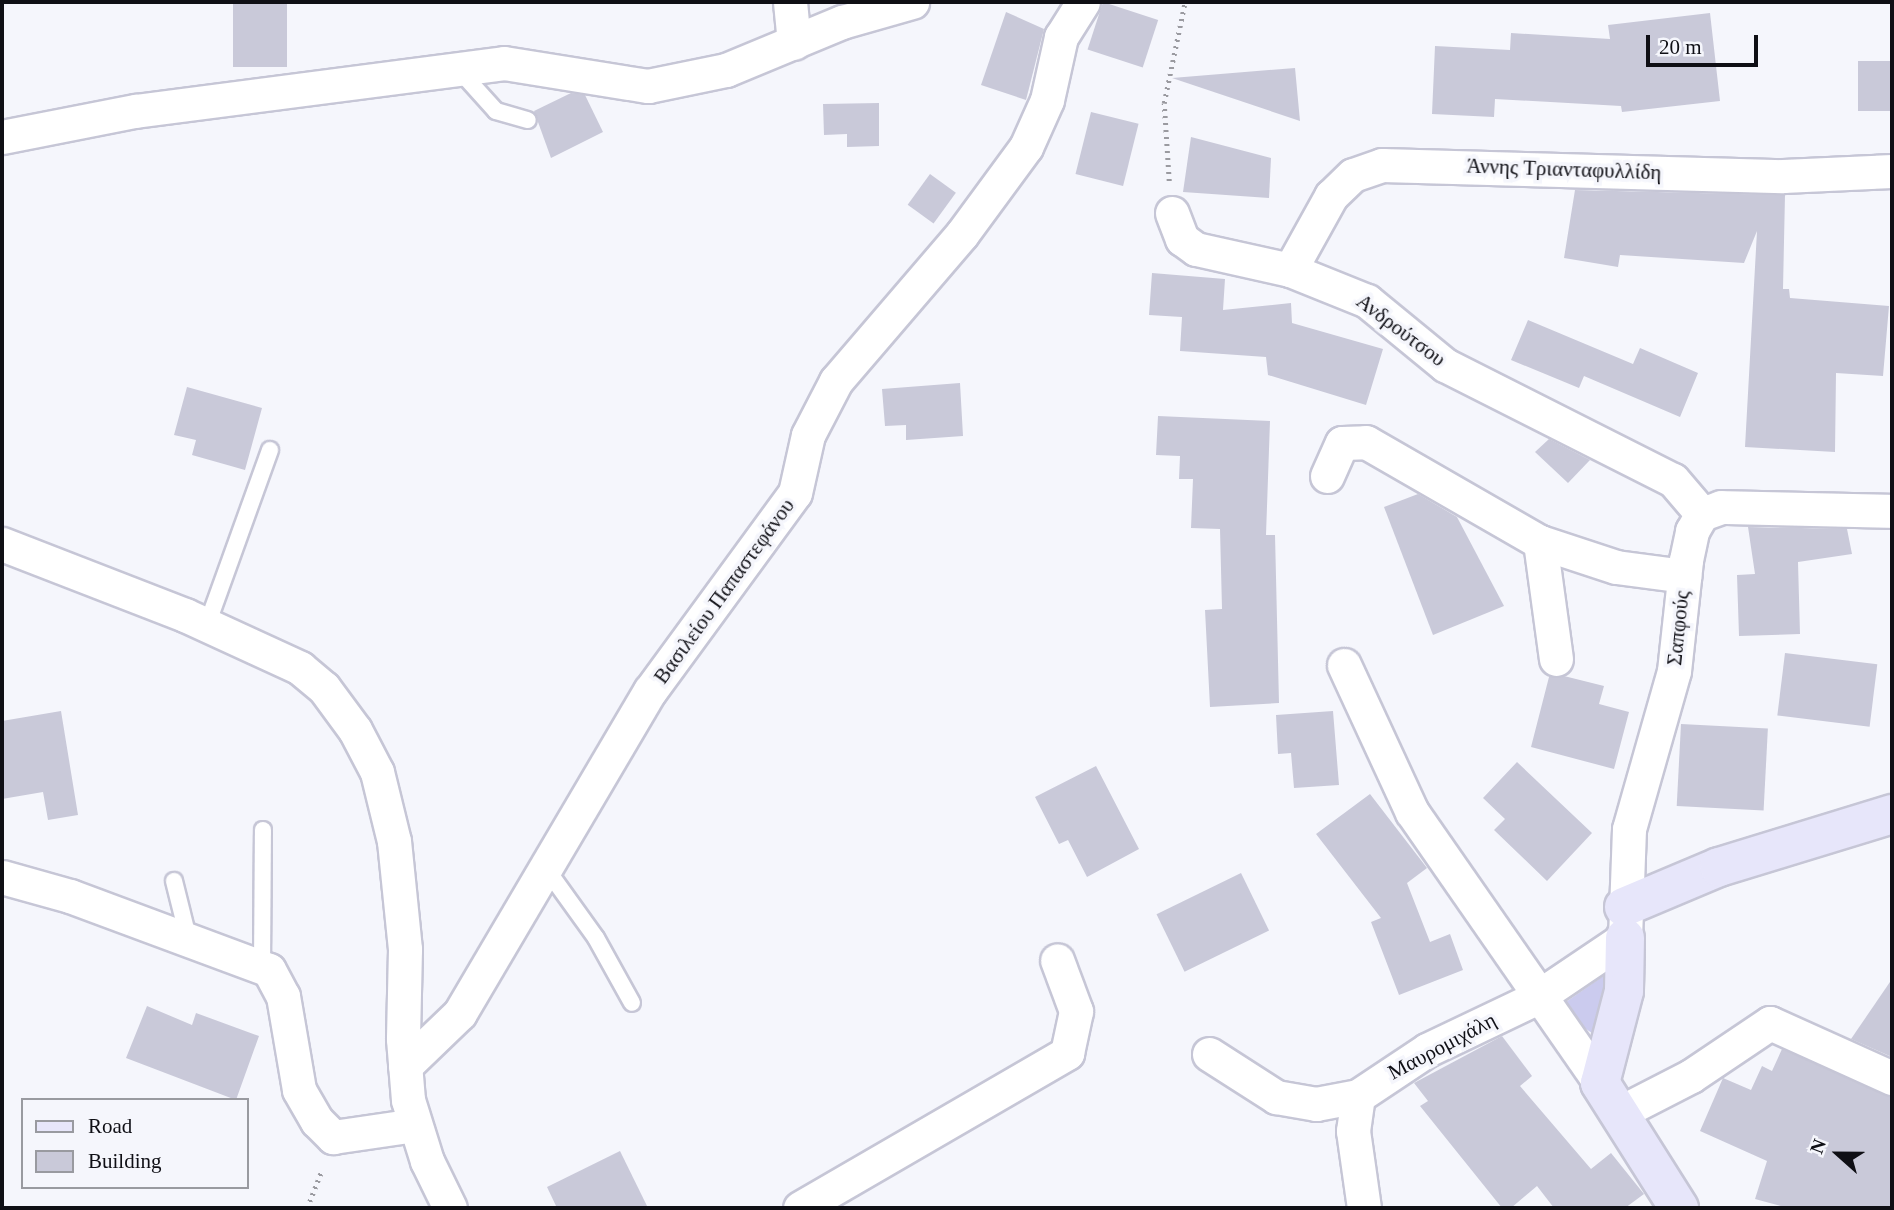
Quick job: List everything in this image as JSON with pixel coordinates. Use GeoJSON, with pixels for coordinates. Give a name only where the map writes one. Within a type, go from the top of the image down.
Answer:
{"type":"FeatureCollection","features":[{"type":"Feature","properties":{"kind":"street"},"geometry":{"type":"LineString","coordinates":[[790,2],[794,43]]}},
{"type":"Feature","properties":{"kind":"street"},"geometry":{"type":"LineString","coordinates":[[2,137],[135,111],[457,68],[525,64],[600,82],[648,86],[726,70],[912,2]]}},
{"type":"Feature","properties":{"kind":"street","name":"Βασιλείου Παπαστεφάνου"},"geometry":{"type":"LineString","coordinates":[[405,1066],[460,1013],[650,691],[796,493],[808,435],[836,382],[962,234],[1026,147],[1047,100],[1061,37],[1083,2]]}},
{"type":"Feature","properties":{"kind":"street","name":"Άννης Τριανταφυλλίδη"},"geometry":{"type":"LineString","coordinates":[[1290,270],[1331,197],[1353,174],[1382,164],[1771,175],[1892,172]]}},
{"type":"Feature","properties":{"kind":"street","name":"Ανδρούτσου"},"geometry":{"type":"LineString","coordinates":[[1172,213],[1182,239],[1196,249],[1290,270],[1367,301],[1445,365],[1673,480],[1702,514]]}},
{"type":"Feature","properties":{"kind":"street","name":"Σαπφούς"},"geometry":{"type":"LineString","coordinates":[[1327,476],[1342,443],[1366,442],[1540,542],[1616,567],[1684,576],[1678,655],[1629,829],[1624,922],[1624,991],[1609,1098]]}},
{"type":"Feature","properties":{"kind":"street"},"geometry":{"type":"LineString","coordinates":[[1684,576],[1692,531],[1702,514],[1721,508],[1892,511]]}},
{"type":"Feature","properties":{"kind":"street"},"geometry":{"type":"LineString","coordinates":[[1540,542],[1556,659]]}},
{"type":"Feature","properties":{"kind":"street"},"geometry":{"type":"LineString","coordinates":[[2,544],[207,625],[307,673],[367,750],[396,854],[405,949],[405,1066],[415,1125],[450,1208]]}},
{"type":"Feature","properties":{"kind":"street"},"geometry":{"type":"LineString","coordinates":[[1344,664],[1412,813],[1536,998],[1609,1098],[1679,1208]]}},
{"type":"Feature","properties":{"kind":"street","name":"Μαυρομιχάλη"},"geometry":{"type":"LineString","coordinates":[[1358,1096],[1427,1049],[1536,998],[1624,922],[1728,864],[1892,814]]}},
{"type":"Feature","properties":{"kind":"street"},"geometry":{"type":"LineString","coordinates":[[2,877],[70,896],[262,966],[278,980],[299,1090],[317,1121],[333,1137],[415,1125]]}},
{"type":"Feature","properties":{"kind":"street"},"geometry":{"type":"LineString","coordinates":[[800,1208],[1067,1053],[1076,1011],[1057,960]]}},
{"type":"Feature","properties":{"kind":"street"},"geometry":{"type":"LineString","coordinates":[[1609,1098],[1691,1076],[1770,1023],[1892,1078]]}},
{"type":"Feature","properties":{"kind":"street"},"geometry":{"type":"LineString","coordinates":[[1209,1054],[1276,1097],[1316,1104],[1358,1096],[1353,1144],[1364,1208]]}},
{"type":"Feature","properties":{"kind":"lane"},"geometry":{"type":"LineString","coordinates":[[457,68],[496,111],[528,120]]}},
{"type":"Feature","properties":{"kind":"lane"},"geometry":{"type":"LineString","coordinates":[[207,625],[270,450]]}},
{"type":"Feature","properties":{"kind":"lane"},"geometry":{"type":"LineString","coordinates":[[262,830],[262,966]]}},
{"type":"Feature","properties":{"kind":"lane"},"geometry":{"type":"LineString","coordinates":[[545,867],[596,938],[632,1003]]}},
{"type":"Feature","properties":{"kind":"lane"},"geometry":{"type":"LineString","coordinates":[[174,881],[189,941]]}},
{"type":"Feature","properties":{"kind":"path"},"geometry":{"type":"LineString","coordinates":[[1172,213],[1164,103],[1185,2]]}},
{"type":"Feature","properties":{"kind":"shaded area"},"geometry":{"type":"Polygon","coordinates":[[[1602,977],[1607,977],[1599,1038],[1576,1022],[1563,1004],[1602,977]]]}},
{"type":"Feature","properties":{"kind":"building"},"geometry":{"type":"Polygon","coordinates":[[[233,2],[287,2],[287,67],[233,67],[233,2]]]}},
{"type":"Feature","properties":{"kind":"building"},"geometry":{"type":"Polygon","coordinates":[[[1103,2],[1158,20],[1143,67],[1088,50],[1103,2]]]}},
{"type":"Feature","properties":{"kind":"building"},"geometry":{"type":"Polygon","coordinates":[[[1006,12],[1044,29],[1026,100],[981,85],[1006,12]]]}},
{"type":"Feature","properties":{"kind":"building"},"geometry":{"type":"Polygon","coordinates":[[[1710,13],[1720,101],[1622,112],[1621,106],[1495,99],[1494,117],[1432,114],[1435,46],[1510,50],[1511,33],[1610,39],[1608,25],[1710,13]]]}},
{"type":"Feature","properties":{"kind":"building"},"geometry":{"type":"Polygon","coordinates":[[[1858,61],[1892,61],[1892,111],[1858,111],[1858,61]]]}},
{"type":"Feature","properties":{"kind":"building"},"geometry":{"type":"Polygon","coordinates":[[[1295,68],[1300,121],[1172,78],[1295,68]]]}},
{"type":"Feature","properties":{"kind":"building"},"geometry":{"type":"Polygon","coordinates":[[[571,93],[585,95],[603,132],[551,158],[534,111],[571,93]]]}},
{"type":"Feature","properties":{"kind":"building"},"geometry":{"type":"Polygon","coordinates":[[[879,103],[879,146],[847,147],[847,134],[824,135],[823,104],[879,103]]]}},
{"type":"Feature","properties":{"kind":"building"},"geometry":{"type":"Polygon","coordinates":[[[1091,112],[1139,124],[1123,186],[1076,174],[1091,112]]]}},
{"type":"Feature","properties":{"kind":"building"},"geometry":{"type":"Polygon","coordinates":[[[1191,137],[1271,158],[1269,198],[1183,192],[1191,137]]]}},
{"type":"Feature","properties":{"kind":"building"},"geometry":{"type":"Polygon","coordinates":[[[930,174],[956,193],[934,224],[908,205],[930,174]]]}},
{"type":"Feature","properties":{"kind":"building"},"geometry":{"type":"Polygon","coordinates":[[[1575,190],[1785,195],[1783,289],[1789,289],[1790,298],[1889,306],[1883,376],[1836,373],[1835,452],[1745,447],[1757,231],[1744,263],[1620,255],[1618,267],[1564,258],[1575,190]]]}},
{"type":"Feature","properties":{"kind":"building"},"geometry":{"type":"Polygon","coordinates":[[[1152,273],[1225,279],[1223,310],[1291,303],[1292,323],[1383,349],[1366,405],[1268,375],[1266,357],[1180,351],[1182,317],[1149,315],[1152,273]]]}},
{"type":"Feature","properties":{"kind":"building"},"geometry":{"type":"Polygon","coordinates":[[[1528,320],[1633,364],[1640,348],[1698,373],[1680,417],[1584,376],[1579,388],[1511,360],[1528,320]]]}},
{"type":"Feature","properties":{"kind":"building"},"geometry":{"type":"Polygon","coordinates":[[[960,383],[963,436],[906,440],[906,425],[885,426],[882,389],[960,383]]]}},
{"type":"Feature","properties":{"kind":"building"},"geometry":{"type":"Polygon","coordinates":[[[187,387],[262,408],[245,470],[192,455],[196,440],[174,435],[187,387]]]}},
{"type":"Feature","properties":{"kind":"building"},"geometry":{"type":"Polygon","coordinates":[[[1158,416],[1270,421],[1266,535],[1275,535],[1279,703],[1210,707],[1205,610],[1222,609],[1220,529],[1191,528],[1193,479],[1179,479],[1180,456],[1156,455],[1158,416]]]}},
{"type":"Feature","properties":{"kind":"building"},"geometry":{"type":"Polygon","coordinates":[[[1549,439],[1590,460],[1568,483],[1535,452],[1549,439]]]}},
{"type":"Feature","properties":{"kind":"building"},"geometry":{"type":"Polygon","coordinates":[[[1418,494],[1457,517],[1504,606],[1433,635],[1384,507],[1418,494]]]}},
{"type":"Feature","properties":{"kind":"building"},"geometry":{"type":"Polygon","coordinates":[[[1748,527],[1847,529],[1852,554],[1798,562],[1800,634],[1739,636],[1737,575],[1755,574],[1748,527]]]}},
{"type":"Feature","properties":{"kind":"building"},"geometry":{"type":"Polygon","coordinates":[[[1785,653],[1877,664],[1870,727],[1777,716],[1785,653]]]}},
{"type":"Feature","properties":{"kind":"building"},"geometry":{"type":"Polygon","coordinates":[[[1564,676],[1604,686],[1599,704],[1629,712],[1614,769],[1531,747],[1549,677],[1564,676]]]}},
{"type":"Feature","properties":{"kind":"building"},"geometry":{"type":"Polygon","coordinates":[[[61,711],[78,815],[48,820],[43,792],[2,799],[2,721],[61,711]]]}},
{"type":"Feature","properties":{"kind":"building"},"geometry":{"type":"Polygon","coordinates":[[[1333,711],[1339,785],[1294,788],[1291,753],[1278,754],[1276,715],[1333,711]]]}},
{"type":"Feature","properties":{"kind":"building"},"geometry":{"type":"Polygon","coordinates":[[[1681,724],[1768,729],[1764,810],[1677,806],[1681,724]]]}},
{"type":"Feature","properties":{"kind":"building"},"geometry":{"type":"Polygon","coordinates":[[[1517,762],[1592,833],[1547,881],[1494,830],[1505,819],[1483,798],[1517,762]]]}},
{"type":"Feature","properties":{"kind":"building"},"geometry":{"type":"Polygon","coordinates":[[[1096,766],[1139,849],[1087,877],[1068,840],[1059,844],[1035,797],[1096,766]]]}},
{"type":"Feature","properties":{"kind":"building"},"geometry":{"type":"Polygon","coordinates":[[[1370,794],[1427,868],[1407,883],[1430,942],[1450,934],[1463,970],[1399,995],[1371,922],[1381,918],[1316,834],[1370,794]]]}},
{"type":"Feature","properties":{"kind":"building"},"geometry":{"type":"Polygon","coordinates":[[[1241,873],[1269,931],[1185,972],[1157,914],[1241,873]]]}},
{"type":"Feature","properties":{"kind":"building"},"geometry":{"type":"Polygon","coordinates":[[[1892,979],[1892,1057],[1851,1039],[1892,979]]]}},
{"type":"Feature","properties":{"kind":"building"},"geometry":{"type":"Polygon","coordinates":[[[147,1006],[192,1025],[196,1013],[259,1036],[237,1098],[126,1058],[147,1006]]]}},
{"type":"Feature","properties":{"kind":"building"},"geometry":{"type":"Polygon","coordinates":[[[1502,1036],[1532,1076],[1520,1086],[1591,1169],[1611,1153],[1644,1194],[1625,1208],[1554,1208],[1537,1186],[1511,1208],[1502,1208],[1420,1106],[1428,1101],[1414,1083],[1502,1036]]]}},
{"type":"Feature","properties":{"kind":"building"},"geometry":{"type":"Polygon","coordinates":[[[1782,1049],[1892,1097],[1892,1208],[1788,1208],[1755,1199],[1767,1161],[1700,1131],[1723,1078],[1751,1090],[1762,1066],[1772,1071],[1782,1049]]]}},
{"type":"Feature","properties":{"kind":"building"},"geometry":{"type":"Polygon","coordinates":[[[620,1151],[648,1208],[557,1208],[547,1187],[620,1151]]]}}]}
